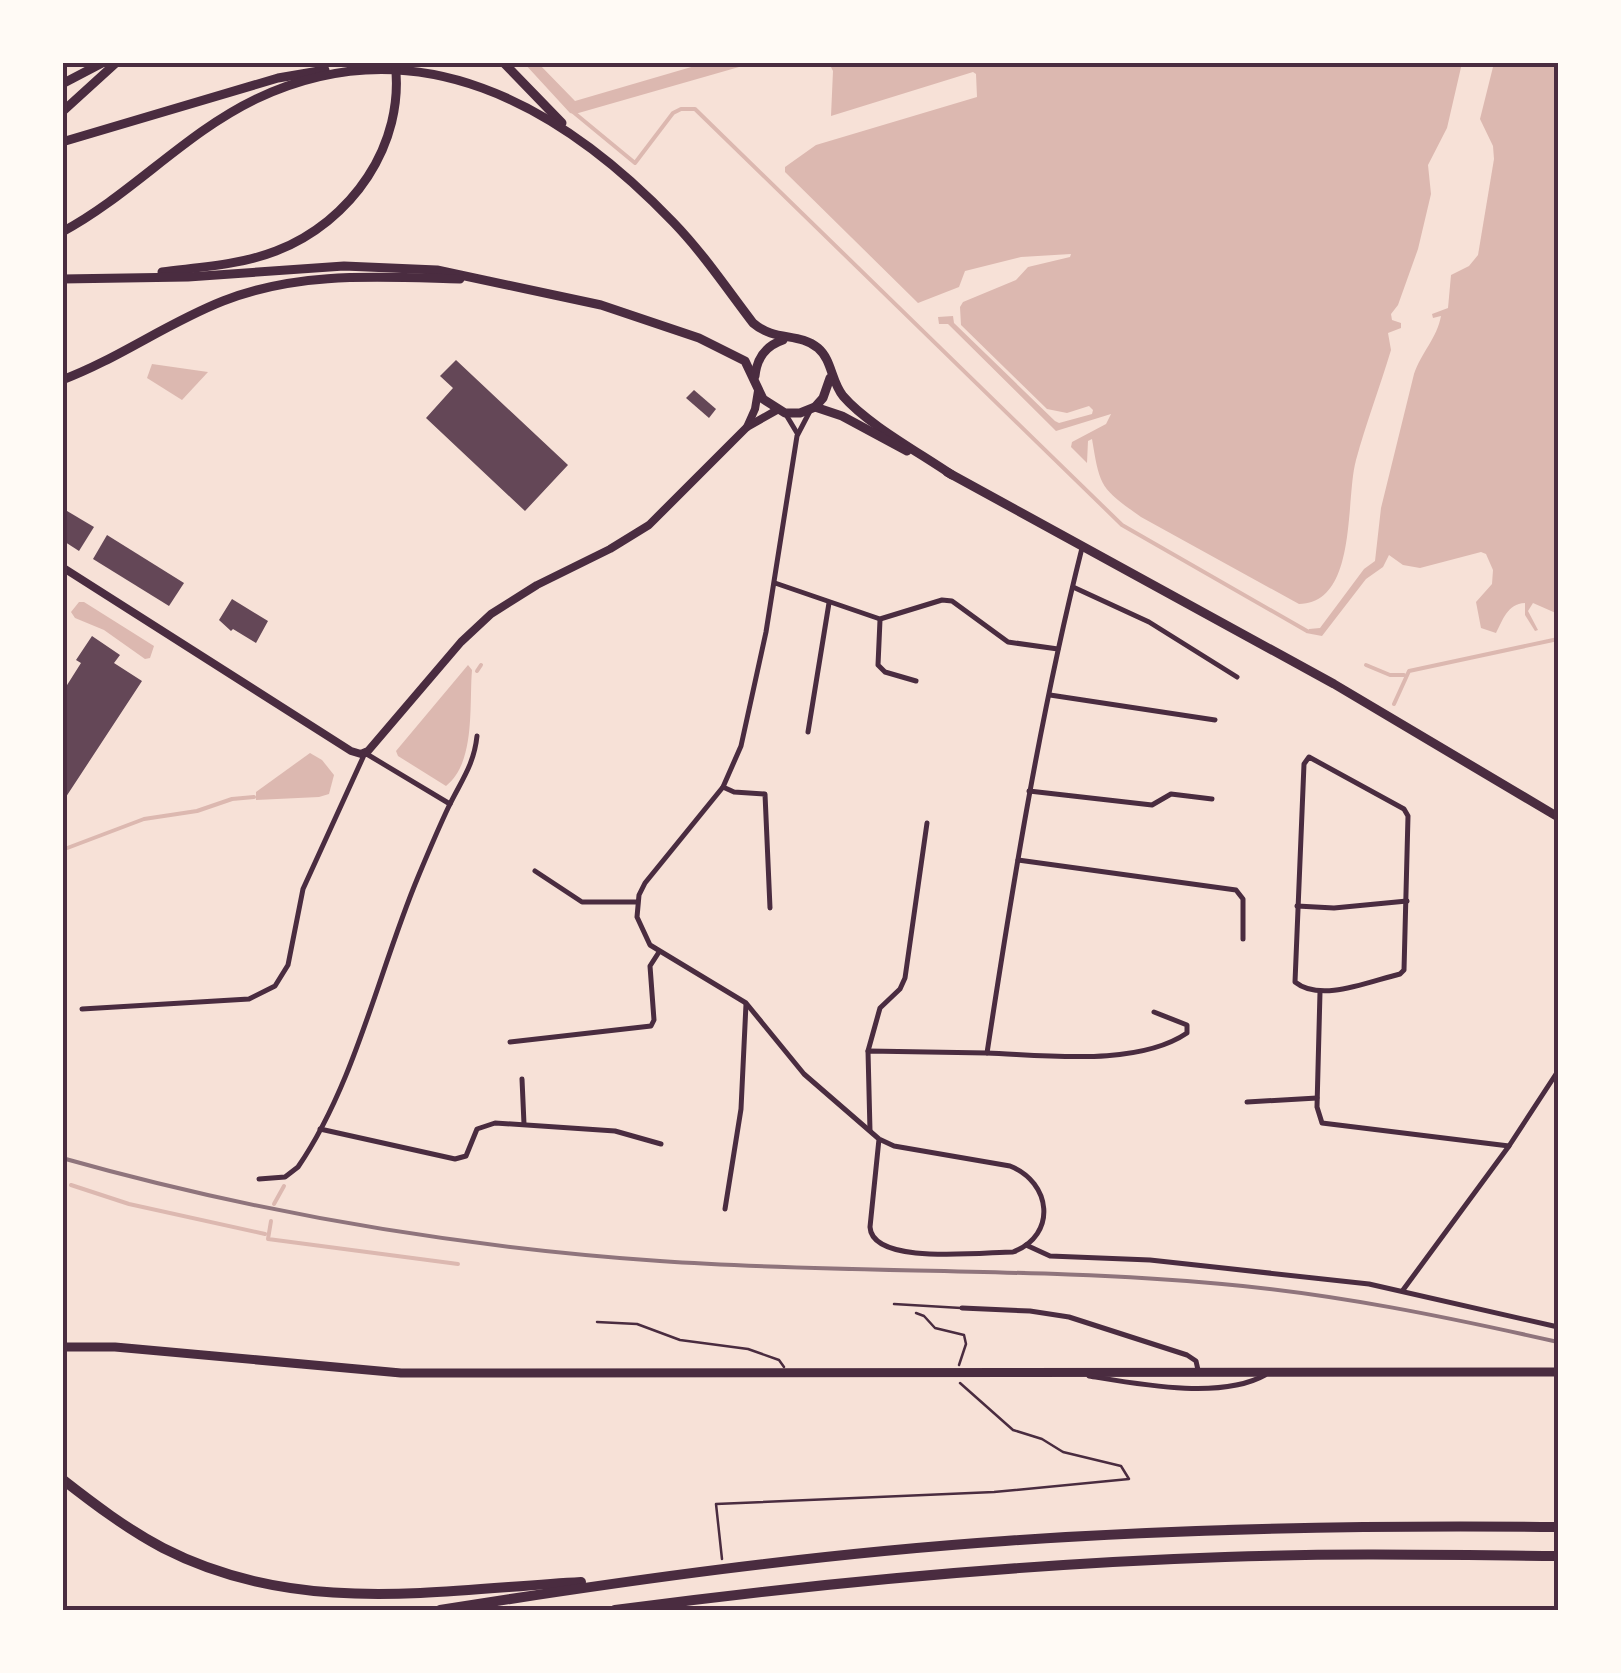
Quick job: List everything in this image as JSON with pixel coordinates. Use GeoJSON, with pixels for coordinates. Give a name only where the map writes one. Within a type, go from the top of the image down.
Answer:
{"type":"FeatureCollection","features":[{"type":"Feature","properties":{"kind":"highway"},"geometry":{"type":"LineString","coordinates":[[62,1479],[122,1524],[164,1548],[224,1573],[276,1588],[333,1594],[400,1594],[642,1578],[902,1550],[1099,1535],[1347,1525],[1558,1527]]}},
{"type":"Feature","properties":{"kind":"highway"},"geometry":{"type":"LineString","coordinates":[[615,1610],[901,1577],[1098,1563],[1364,1554],[1558,1556]]}},
{"type":"Feature","properties":{"kind":"highway"},"geometry":{"type":"LineString","coordinates":[[440,1610],[642,1578]]}},
{"type":"Feature","properties":{"kind":"main road"},"geometry":{"type":"LineString","coordinates":[[62,84],[104,62]]}},
{"type":"Feature","properties":{"kind":"main road"},"geometry":{"type":"LineString","coordinates":[[62,112],[118,62]]}},
{"type":"Feature","properties":{"kind":"main road"},"geometry":{"type":"LineString","coordinates":[[119,277],[248,259],[277,250],[330,221],[378,162],[393,117],[395,62]]}},
{"type":"Feature","properties":{"kind":"main road"},"geometry":{"type":"LineString","coordinates":[[503,62],[579,139],[674,223],[754,323],[785,339],[807,340],[817,346],[831,376],[852,404],[952,475]]}},
{"type":"Feature","properties":{"kind":"main road"},"geometry":{"type":"LineString","coordinates":[[62,142],[278,78],[323,70],[363,69],[405,69],[468,81],[526,105],[579,139]]}},
{"type":"Feature","properties":{"kind":"main road"},"geometry":{"type":"LineString","coordinates":[[62,232],[96,213],[202,133],[255,100],[304,80],[363,69]]}},
{"type":"Feature","properties":{"kind":"main road"},"geometry":{"type":"LineString","coordinates":[[62,279],[188,277],[363,266],[438,270],[601,305],[656,322],[738,356],[748,365],[758,391],[781,412],[813,408],[842,416],[1334,684],[1558,818]]}},
{"type":"Feature","properties":{"kind":"main road"},"geometry":{"type":"LineString","coordinates":[[62,380],[225,300],[292,281],[482,280]]}},
{"type":"Feature","properties":{"kind":"main road"},"geometry":{"type":"LineString","coordinates":[[755,379],[760,358],[775,342],[785,339]]}},
{"type":"Feature","properties":{"kind":"main road"},"geometry":{"type":"LineString","coordinates":[[813,408],[823,398],[831,376]]}},
{"type":"Feature","properties":{"kind":"main road"},"geometry":{"type":"LineString","coordinates":[[62,1347],[114,1346],[401,1373],[1558,1372]]}},
{"type":"Feature","properties":{"kind":"street"},"geometry":{"type":"LineString","coordinates":[[748,428],[756,410],[758,391]]}},
{"type":"Feature","properties":{"kind":"street"},"geometry":{"type":"LineString","coordinates":[[813,408],[798,436],[775,584],[741,746],[723,787],[645,883],[638,902],[640,928],[659,952],[746,1003],[804,1074],[879,1139],[894,1146],[1010,1166],[1025,1173],[1040,1190],[1042,1222],[1026,1246],[1014,1252],[904,1252],[873,1240],[870,1228],[879,1139]]}},
{"type":"Feature","properties":{"kind":"street"},"geometry":{"type":"LineString","coordinates":[[82,1009],[248,999],[275,986],[288,966],[302,889],[366,753],[483,621],[508,601],[648,525],[748,428],[781,412],[798,436]]}},
{"type":"Feature","properties":{"kind":"street"},"geometry":{"type":"LineString","coordinates":[[987,1053],[1029,791],[1083,545]]}},
{"type":"Feature","properties":{"kind":"street"},"geometry":{"type":"LineString","coordinates":[[62,566],[351,751],[366,753],[450,804]]}},
{"type":"Feature","properties":{"kind":"street"},"geometry":{"type":"LineString","coordinates":[[775,584],[880,619],[946,600],[960,605],[1008,642],[1058,649]]}},
{"type":"Feature","properties":{"kind":"street"},"geometry":{"type":"LineString","coordinates":[[1072,587],[1149,622],[1237,677]]}},
{"type":"Feature","properties":{"kind":"street"},"geometry":{"type":"LineString","coordinates":[[808,732],[830,603]]}},
{"type":"Feature","properties":{"kind":"street"},"geometry":{"type":"LineString","coordinates":[[880,619],[878,665],[884,672],[916,681]]}},
{"type":"Feature","properties":{"kind":"street"},"geometry":{"type":"LineString","coordinates":[[1049,694],[1215,720]]}},
{"type":"Feature","properties":{"kind":"street"},"geometry":{"type":"LineString","coordinates":[[259,1179],[277,1179],[303,1160],[353,1061],[384,964],[450,804],[472,766],[477,736]]}},
{"type":"Feature","properties":{"kind":"street"},"geometry":{"type":"LineString","coordinates":[[1308,757],[1406,812],[1410,821],[1403,972],[1320,992],[1302,988],[1293,977],[1296,906],[1304,764],[1308,757]]}},
{"type":"Feature","properties":{"kind":"street"},"geometry":{"type":"LineString","coordinates":[[723,787],[734,792],[765,794],[770,908]]}},
{"type":"Feature","properties":{"kind":"street"},"geometry":{"type":"LineString","coordinates":[[1029,791],[1152,805],[1171,794],[1212,800]]}},
{"type":"Feature","properties":{"kind":"street"},"geometry":{"type":"LineString","coordinates":[[870,1132],[868,1050],[880,1008],[900,989],[905,978],[927,823]]}},
{"type":"Feature","properties":{"kind":"street"},"geometry":{"type":"LineString","coordinates":[[1017,860],[1236,890],[1244,900],[1244,938]]}},
{"type":"Feature","properties":{"kind":"street"},"geometry":{"type":"LineString","coordinates":[[534,871],[582,902],[638,902]]}},
{"type":"Feature","properties":{"kind":"street"},"geometry":{"type":"LineString","coordinates":[[1296,906],[1334,908],[1407,900]]}},
{"type":"Feature","properties":{"kind":"street"},"geometry":{"type":"LineString","coordinates":[[510,1042],[648,1027],[654,1020],[650,966],[659,952]]}},
{"type":"Feature","properties":{"kind":"street"},"geometry":{"type":"LineString","coordinates":[[1320,992],[1319,1119],[1330,1126],[1508,1146]]}},
{"type":"Feature","properties":{"kind":"street"},"geometry":{"type":"LineString","coordinates":[[725,1209],[741,1109],[746,1003]]}},
{"type":"Feature","properties":{"kind":"street"},"geometry":{"type":"LineString","coordinates":[[868,1050],[1118,1054],[1174,1041],[1187,1033],[1187,1025],[1182,1021],[1154,1012]]}},
{"type":"Feature","properties":{"kind":"street"},"geometry":{"type":"LineString","coordinates":[[1403,1290],[1558,1072]]}},
{"type":"Feature","properties":{"kind":"street"},"geometry":{"type":"LineString","coordinates":[[522,1079],[524,1124]]}},
{"type":"Feature","properties":{"kind":"street"},"geometry":{"type":"LineString","coordinates":[[1246,1102],[1317,1098]]}},
{"type":"Feature","properties":{"kind":"street"},"geometry":{"type":"LineString","coordinates":[[318,1129],[455,1159],[466,1156],[474,1134],[482,1126],[524,1124],[614,1132],[661,1144]]}},
{"type":"Feature","properties":{"kind":"street"},"geometry":{"type":"LineString","coordinates":[[1026,1246],[1050,1256],[1257,1270],[1403,1290],[1558,1327]]}},
{"type":"Feature","properties":{"kind":"street"},"geometry":{"type":"LineString","coordinates":[[962,1308],[1030,1311],[1085,1321],[1187,1355],[1196,1361],[1198,1371]]}},
{"type":"Feature","properties":{"kind":"street"},"geometry":{"type":"LineString","coordinates":[[1066,1372],[1130,1383],[1198,1388],[1249,1384],[1269,1372]]}},
{"type":"Feature","properties":{"kind":"lane"},"geometry":{"type":"LineString","coordinates":[[894,1304],[962,1308]]}},
{"type":"Feature","properties":{"kind":"lane"},"geometry":{"type":"LineString","coordinates":[[598,1322],[637,1324],[680,1340],[748,1349],[780,1360],[788,1372]]}},
{"type":"Feature","properties":{"kind":"path"},"geometry":{"type":"LineString","coordinates":[[720,1540],[716,1504],[994,1492],[1129,1479],[1121,1466],[1063,1452],[1008,1426],[962,1388],[959,1371],[966,1344],[964,1336],[932,1327],[915,1312],[914,1305]]}},
{"type":"Feature","properties":{"kind":"shaded area"},"geometry":{"type":"Polygon","coordinates":[[[524,63],[538,63],[575,101],[705,63],[753,63],[575,114],[524,63]]]}},
{"type":"Feature","properties":{"kind":"shaded area"},"geometry":{"type":"Polygon","coordinates":[[[829,63],[1462,63],[1447,128],[1428,165],[1431,194],[1418,249],[1398,305],[1391,314],[1401,328],[1388,333],[1391,350],[1356,460],[1346,547],[1331,587],[1318,599],[1299,604],[1141,517],[1104,485],[1092,439],[1088,441],[1087,463],[1071,447],[1072,442],[1106,424],[1111,414],[1056,431],[948,324],[939,324],[938,317],[953,316],[954,323],[1055,421],[1092,414],[1089,406],[1067,413],[1047,409],[961,325],[963,302],[1016,280],[1028,267],[1071,254],[1021,257],[965,271],[959,287],[918,303],[785,172],[785,167],[816,145],[977,97],[973,72],[831,116],[833,71],[829,63]]]}},
{"type":"Feature","properties":{"kind":"shaded area"},"geometry":{"type":"Polygon","coordinates":[[[1494,63],[1558,63],[1558,265],[1554,268],[1558,271],[1558,614],[1533,603],[1528,611],[1538,630],[1535,631],[1525,615],[1525,603],[1519,604],[1506,614],[1496,633],[1481,628],[1476,602],[1492,584],[1493,570],[1486,554],[1420,568],[1403,565],[1389,555],[1383,567],[1366,579],[1322,636],[1306,633],[1320,628],[1364,569],[1375,561],[1381,508],[1414,374],[1441,316],[1433,318],[1432,314],[1448,308],[1451,275],[1469,266],[1478,255],[1494,159],[1493,146],[1480,119],[1494,63]]]}},
{"type":"Feature","properties":{"kind":"shaded area"},"geometry":{"type":"Polygon","coordinates":[[[152,364],[208,372],[182,400],[147,378],[152,364]]]}},
{"type":"Feature","properties":{"kind":"shaded area"},"geometry":{"type":"Polygon","coordinates":[[[79,602],[154,646],[150,658],[145,659],[104,630],[75,618],[71,612],[79,602]]]}},
{"type":"Feature","properties":{"kind":"shaded area"},"geometry":{"type":"Polygon","coordinates":[[[468,665],[472,670],[467,748],[456,776],[446,786],[396,751],[468,665]]]}},
{"type":"Feature","properties":{"kind":"shaded area"},"geometry":{"type":"Polygon","coordinates":[[[310,753],[334,775],[329,794],[256,800],[256,792],[310,753]]]}},
{"type":"Feature","properties":{"kind":"building"},"geometry":{"type":"Polygon","coordinates":[[[456,360],[568,465],[525,511],[426,418],[453,388],[440,376],[456,360]]]}},
{"type":"Feature","properties":{"kind":"building"},"geometry":{"type":"Polygon","coordinates":[[[694,390],[716,409],[709,418],[686,398],[694,390]]]}},
{"type":"Feature","properties":{"kind":"building"},"geometry":{"type":"Polygon","coordinates":[[[62,508],[94,527],[79,551],[62,540],[62,508]]]}},
{"type":"Feature","properties":{"kind":"building"},"geometry":{"type":"Polygon","coordinates":[[[107,535],[184,583],[169,606],[93,559],[107,535]]]}},
{"type":"Feature","properties":{"kind":"building"},"geometry":{"type":"Polygon","coordinates":[[[232,599],[268,621],[256,643],[231,631],[219,620],[232,599]]]}},
{"type":"Feature","properties":{"kind":"building"},"geometry":{"type":"Polygon","coordinates":[[[92,636],[120,655],[114,663],[142,681],[62,803],[62,693],[92,636]]]}},
{"type":"Feature","properties":{"kind":"waterway"},"geometry":{"type":"LineString","coordinates":[[572,111],[635,163],[673,113],[695,109],[1122,525],[1307,631]]}},
{"type":"Feature","properties":{"kind":"waterway"},"geometry":{"type":"LineString","coordinates":[[1394,704],[1409,671],[1558,639]]}},
{"type":"Feature","properties":{"kind":"waterway"},"geometry":{"type":"LineString","coordinates":[[477,671],[481,665]]}},
{"type":"Feature","properties":{"kind":"waterway"},"geometry":{"type":"LineString","coordinates":[[1366,665],[1390,675],[1404,675]]}},
{"type":"Feature","properties":{"kind":"waterway"},"geometry":{"type":"LineString","coordinates":[[62,850],[144,819],[254,797]]}},
{"type":"Feature","properties":{"kind":"waterway"},"geometry":{"type":"LineString","coordinates":[[71,1185],[129,1204],[265,1234]]}},
{"type":"Feature","properties":{"kind":"waterway"},"geometry":{"type":"LineString","coordinates":[[274,1204],[284,1186]]}},
{"type":"Feature","properties":{"kind":"waterway"},"geometry":{"type":"LineString","coordinates":[[271,1221],[268,1239],[458,1264]]}},
{"type":"Feature","properties":{"kind":"railway"},"geometry":{"type":"LineString","coordinates":[[62,1158],[284,1211],[509,1247],[730,1265],[1082,1275],[1222,1284],[1391,1307],[1558,1342]]}}]}
